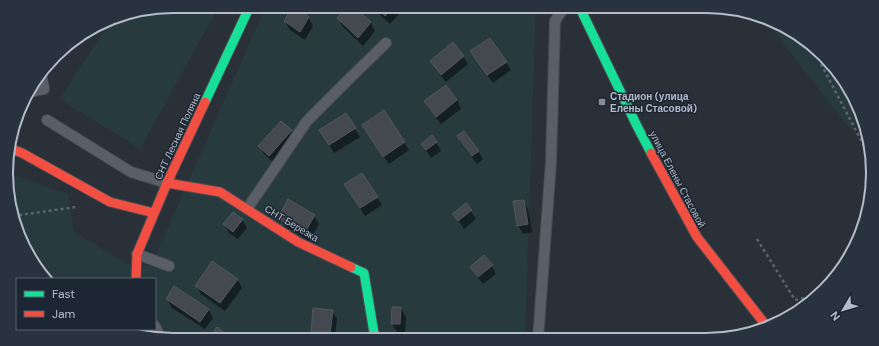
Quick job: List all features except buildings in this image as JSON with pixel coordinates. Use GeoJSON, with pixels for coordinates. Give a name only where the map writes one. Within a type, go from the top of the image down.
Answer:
{"type":"FeatureCollection","features":[{"type":"Feature","properties":{"kind":"street","name":"СНТ Лесная Поляна"},"geometry":{"type":"LineString","coordinates":[[136,278],[137,254],[166,183],[247,13]]}},
{"type":"Feature","properties":{"kind":"street","name":"улица Елены Стасовой"},"geometry":{"type":"LineString","coordinates":[[582,13],[637,126],[697,238],[764,322]]}},
{"type":"Feature","properties":{"kind":"street"},"geometry":{"type":"LineString","coordinates":[[14,151],[110,202],[154,213]]}},
{"type":"Feature","properties":{"kind":"street","name":"СНТ Березка"},"geometry":{"type":"LineString","coordinates":[[166,183],[220,192],[298,242],[364,273],[374,333]]}},
{"type":"Feature","properties":{"kind":"lane"},"geometry":{"type":"LineString","coordinates":[[538,333],[551,162],[555,21],[560,13]]}},
{"type":"Feature","properties":{"kind":"lane"},"geometry":{"type":"LineString","coordinates":[[247,209],[307,121],[386,42]]}},
{"type":"Feature","properties":{"kind":"lane"},"geometry":{"type":"LineString","coordinates":[[36,91],[44,89],[42,81]]}},
{"type":"Feature","properties":{"kind":"lane"},"geometry":{"type":"LineString","coordinates":[[47,120],[131,172],[166,183]]}},
{"type":"Feature","properties":{"kind":"lane"},"geometry":{"type":"LineString","coordinates":[[137,254],[169,266]]}},
{"type":"Feature","properties":{"kind":"path"},"geometry":{"type":"LineString","coordinates":[[821,64],[864,148]]}},
{"type":"Feature","properties":{"kind":"path"},"geometry":{"type":"LineString","coordinates":[[18,215],[80,206]]}},
{"type":"Feature","properties":{"kind":"path"},"geometry":{"type":"LineString","coordinates":[[757,239],[795,300],[806,298]]}},
{"type":"Feature","properties":{"kind":"green space"},"geometry":{"type":"Polygon","coordinates":[[[215,13],[140,149],[60,99],[106,28],[122,21],[152,14],[215,13]]]}},
{"type":"Feature","properties":{"kind":"green space"},"geometry":{"type":"Polygon","coordinates":[[[263,13],[536,13],[525,333],[163,333],[142,330],[156,330],[156,278],[53,278],[34,253],[21,224],[14,194],[13,175],[68,194],[74,232],[127,264],[151,266],[263,13]]]}},
{"type":"Feature","properties":{"kind":"green space"},"geometry":{"type":"Polygon","coordinates":[[[771,27],[786,34],[803,46],[819,60],[833,76],[845,93],[858,122],[850,129],[771,27]]]}},
{"type":"Feature","properties":{"kind":"traffic: fast"},"geometry":{"type":"LineString","coordinates":[[205,102],[247,13]]}},
{"type":"Feature","properties":{"kind":"traffic: fast"},"geometry":{"type":"LineString","coordinates":[[582,13],[651,153]]}},
{"type":"Feature","properties":{"kind":"traffic: fast"},"geometry":{"type":"LineString","coordinates":[[351,267],[364,273],[374,333]]}},
{"type":"Feature","properties":{"kind":"traffic: jam"},"geometry":{"type":"LineString","coordinates":[[136,278],[137,254],[167,183],[205,102]]}},
{"type":"Feature","properties":{"kind":"traffic: jam"},"geometry":{"type":"LineString","coordinates":[[14,150],[22,153],[110,202],[154,213]]}},
{"type":"Feature","properties":{"kind":"traffic: jam"},"geometry":{"type":"LineString","coordinates":[[651,153],[697,237],[764,322]]}},
{"type":"Feature","properties":{"kind":"traffic: jam"},"geometry":{"type":"LineString","coordinates":[[167,183],[220,192],[298,242],[351,267]]}},
{"type":"Feature","properties":{"kind":"place","name":"Стадион (улица Елены Стасовой)"},"geometry":{"type":"Point","coordinates":[602,102]}}]}
